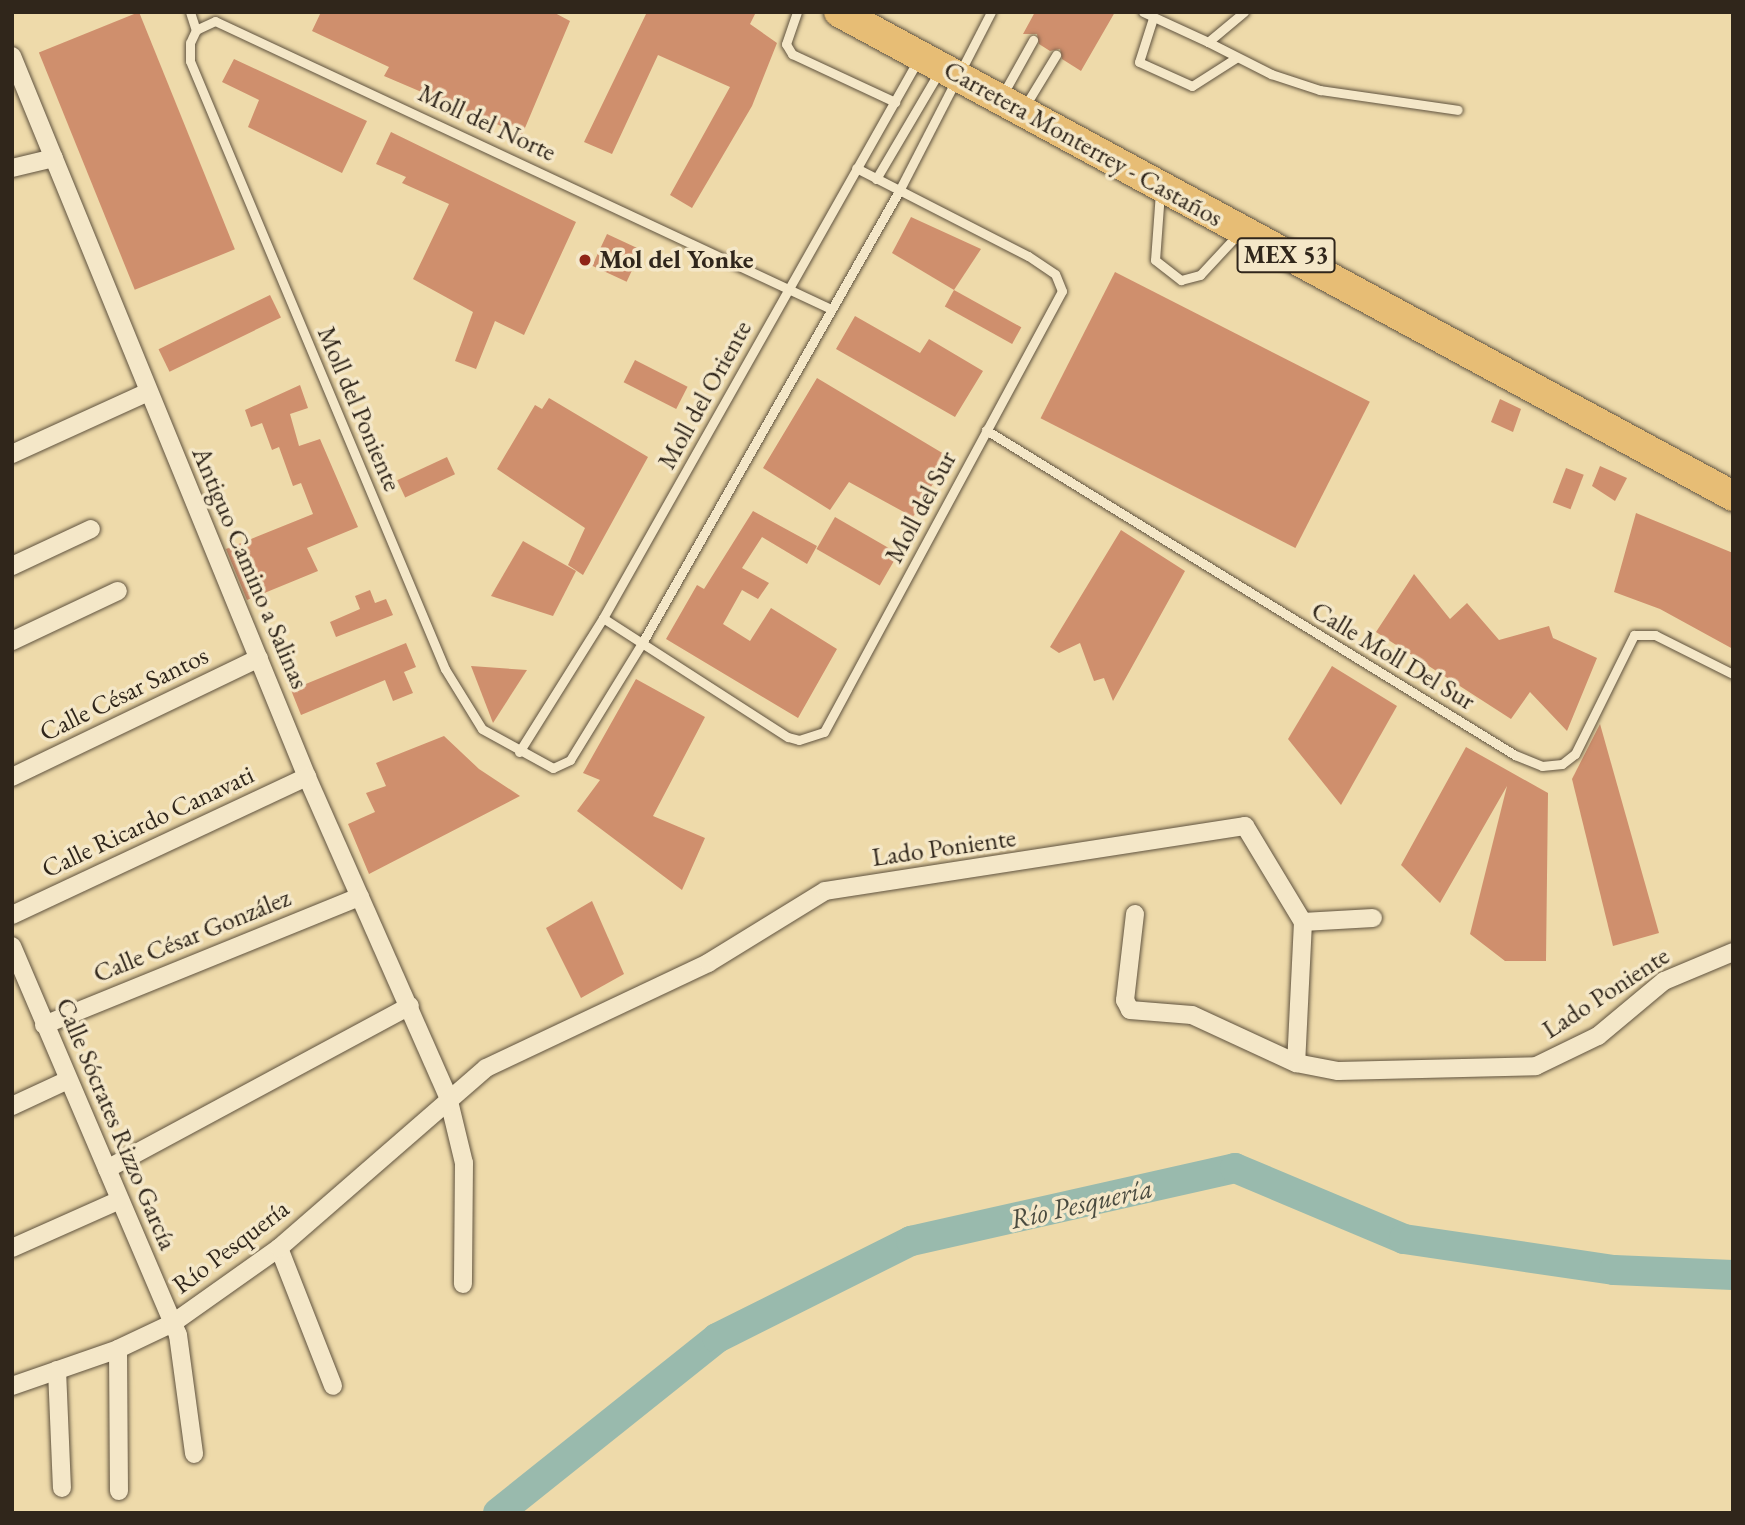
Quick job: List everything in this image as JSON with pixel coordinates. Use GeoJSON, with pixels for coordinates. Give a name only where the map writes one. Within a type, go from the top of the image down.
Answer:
{"type":"FeatureCollection","features":[{"type":"Feature","properties":{"kind":"main road","name":"Carretera Monterrey - Castaños"},"geometry":{"type":"LineString","coordinates":[[841,13],[1733,496]]}},
{"type":"Feature","properties":{"kind":"street","name":"Antiguo Camino a Salinas"},"geometry":{"type":"LineString","coordinates":[[12,56],[307,777],[448,1097],[464,1163],[463,1284]]}},
{"type":"Feature","properties":{"kind":"street"},"geometry":{"type":"LineString","coordinates":[[12,168],[54,158]]}},
{"type":"Feature","properties":{"kind":"street"},"geometry":{"type":"LineString","coordinates":[[12,454],[148,393]]}},
{"type":"Feature","properties":{"kind":"street"},"geometry":{"type":"LineString","coordinates":[[12,566],[91,529]]}},
{"type":"Feature","properties":{"kind":"street"},"geometry":{"type":"LineString","coordinates":[[12,641],[118,590]]}},
{"type":"Feature","properties":{"kind":"street","name":"Calle César Santos"},"geometry":{"type":"LineString","coordinates":[[12,777],[259,657]]}},
{"type":"Feature","properties":{"kind":"street","name":"Calle Ricardo Canavati"},"geometry":{"type":"LineString","coordinates":[[12,915],[307,777]]}},
{"type":"Feature","properties":{"kind":"street","name":"Lado Poniente"},"geometry":{"type":"LineString","coordinates":[[448,1097],[519,1049],[708,963],[825,891],[1075,856],[1239,825],[1251,833],[1303,922]]}},
{"type":"Feature","properties":{"kind":"street","name":"Calle César González"},"geometry":{"type":"LineString","coordinates":[[44,1025],[360,897]]}},
{"type":"Feature","properties":{"kind":"street","name":"Lado Poniente"},"geometry":{"type":"LineString","coordinates":[[1135,914],[1125,1000],[1130,1010],[1192,1015],[1296,1063],[1330,1071],[1411,1072],[1536,1066],[1598,1036],[1664,981],[1733,953]]}},
{"type":"Feature","properties":{"kind":"street"},"geometry":{"type":"LineString","coordinates":[[1296,1063],[1303,922],[1373,918]]}},
{"type":"Feature","properties":{"kind":"street","name":"Calle Sócrates Rizzo García"},"geometry":{"type":"LineString","coordinates":[[12,946],[15,965],[44,1025],[173,1323],[194,1454]]}},
{"type":"Feature","properties":{"kind":"street"},"geometry":{"type":"LineString","coordinates":[[107,1169],[410,1006]]}},
{"type":"Feature","properties":{"kind":"street"},"geometry":{"type":"LineString","coordinates":[[12,1106],[68,1080]]}},
{"type":"Feature","properties":{"kind":"street","name":"Río Pesquería"},"geometry":{"type":"LineString","coordinates":[[12,1386],[118,1349],[173,1323],[279,1248],[448,1097]]}},
{"type":"Feature","properties":{"kind":"street"},"geometry":{"type":"LineString","coordinates":[[12,1248],[120,1200]]}},
{"type":"Feature","properties":{"kind":"street"},"geometry":{"type":"LineString","coordinates":[[279,1248],[333,1386]]}},
{"type":"Feature","properties":{"kind":"street"},"geometry":{"type":"LineString","coordinates":[[118,1349],[118,1491]]}},
{"type":"Feature","properties":{"kind":"street"},"geometry":{"type":"LineString","coordinates":[[57,1370],[62,1488]]}},
{"type":"Feature","properties":{"kind":"lane"},"geometry":{"type":"LineString","coordinates":[[190,12],[196,30]]}},
{"type":"Feature","properties":{"kind":"lane"},"geometry":{"type":"LineString","coordinates":[[797,12],[786,44],[792,54],[895,102]]}},
{"type":"Feature","properties":{"kind":"lane"},"geometry":{"type":"LineString","coordinates":[[876,179],[942,66],[990,12]]}},
{"type":"Feature","properties":{"kind":"lane"},"geometry":{"type":"LineString","coordinates":[[1143,12],[1236,58],[1320,90],[1458,110]]}},
{"type":"Feature","properties":{"kind":"lane"},"geometry":{"type":"LineString","coordinates":[[1208,42],[1244,12]]}},
{"type":"Feature","properties":{"kind":"lane"},"geometry":{"type":"LineString","coordinates":[[1153,18],[1139,62],[1192,86],[1236,58]]}},
{"type":"Feature","properties":{"kind":"lane","name":"Moll del Norte"},"geometry":{"type":"LineString","coordinates":[[196,30],[215,21],[791,286]]}},
{"type":"Feature","properties":{"kind":"lane","name":"Moll del Poniente"},"geometry":{"type":"LineString","coordinates":[[196,30],[190,61],[445,669],[482,729],[519,752],[553,768],[567,764],[642,643],[899,191],[942,66]]}},
{"type":"Feature","properties":{"kind":"lane"},"geometry":{"type":"LineString","coordinates":[[1012,104],[1033,40]]}},
{"type":"Feature","properties":{"kind":"lane"},"geometry":{"type":"LineString","coordinates":[[1012,104],[1056,55]]}},
{"type":"Feature","properties":{"kind":"lane","name":"Moll del Oriente"},"geometry":{"type":"LineString","coordinates":[[519,752],[603,618],[895,102],[942,66]]}},
{"type":"Feature","properties":{"kind":"lane","name":"Moll del Sur"},"geometry":{"type":"LineString","coordinates":[[603,618],[788,737],[799,740],[824,732],[986,430],[1060,300],[1061,282],[1028,256],[856,168]]}},
{"type":"Feature","properties":{"kind":"lane"},"geometry":{"type":"LineString","coordinates":[[1161,186],[1155,260],[1181,280],[1199,275],[1241,230]]}},
{"type":"Feature","properties":{"kind":"lane"},"geometry":{"type":"LineString","coordinates":[[791,286],[831,309]]}},
{"type":"Feature","properties":{"kind":"lane","name":"Calle Moll Del Sur"},"geometry":{"type":"LineString","coordinates":[[986,430],[1503,748],[1542,766],[1562,764],[1575,754],[1634,635],[1656,635],[1733,674]]}},
{"type":"Feature","properties":{"kind":"building"},"geometry":{"type":"Polygon","coordinates":[[[139,12],[235,249],[135,290],[39,52],[139,12]]]}},
{"type":"Feature","properties":{"kind":"building"},"geometry":{"type":"Polygon","coordinates":[[[321,12],[553,12],[570,21],[522,135],[384,76],[389,67],[312,31],[321,12]]]}},
{"type":"Feature","properties":{"kind":"building"},"geometry":{"type":"Polygon","coordinates":[[[647,12],[756,12],[750,24],[777,43],[752,106],[692,208],[670,195],[730,87],[658,55],[612,154],[584,142],[647,12]]]}},
{"type":"Feature","properties":{"kind":"building"},"geometry":{"type":"Polygon","coordinates":[[[1035,12],[1115,12],[1081,71],[1062,59],[1060,49],[1050,51],[1039,44],[1037,34],[1023,34],[1035,12]]]}},
{"type":"Feature","properties":{"kind":"building"},"geometry":{"type":"Polygon","coordinates":[[[234,59],[367,121],[342,173],[248,127],[259,100],[222,82],[234,59]]]}},
{"type":"Feature","properties":{"kind":"building"},"geometry":{"type":"Polygon","coordinates":[[[391,132],[576,222],[524,335],[495,321],[476,369],[455,361],[473,312],[413,279],[449,204],[402,183],[406,177],[376,164],[391,132]]]}},
{"type":"Feature","properties":{"kind":"building"},"geometry":{"type":"Polygon","coordinates":[[[911,217],[981,249],[954,290],[892,253],[911,217]]]}},
{"type":"Feature","properties":{"kind":"building"},"geometry":{"type":"Polygon","coordinates":[[[607,234],[641,250],[627,282],[592,266],[607,234]]]}},
{"type":"Feature","properties":{"kind":"building"},"geometry":{"type":"Polygon","coordinates":[[[1115,272],[1370,402],[1295,548],[1041,418],[1115,272]]]}},
{"type":"Feature","properties":{"kind":"building"},"geometry":{"type":"Polygon","coordinates":[[[954,290],[1021,327],[1012,344],[945,307],[954,290]]]}},
{"type":"Feature","properties":{"kind":"building"},"geometry":{"type":"Polygon","coordinates":[[[270,295],[281,317],[170,372],[159,349],[270,295]]]}},
{"type":"Feature","properties":{"kind":"building"},"geometry":{"type":"Polygon","coordinates":[[[855,316],[920,353],[929,339],[983,371],[955,417],[836,349],[855,316]]]}},
{"type":"Feature","properties":{"kind":"building"},"geometry":{"type":"Polygon","coordinates":[[[635,360],[688,387],[676,409],[624,382],[635,360]]]}},
{"type":"Feature","properties":{"kind":"building"},"geometry":{"type":"Polygon","coordinates":[[[817,378],[949,457],[913,517],[849,482],[830,510],[763,468],[817,378]]]}},
{"type":"Feature","properties":{"kind":"building"},"geometry":{"type":"Polygon","coordinates":[[[300,385],[308,408],[290,414],[299,446],[320,439],[358,527],[307,548],[318,571],[247,600],[226,549],[313,514],[301,483],[293,486],[279,447],[272,450],[262,423],[251,427],[245,410],[300,385]]]}},
{"type":"Feature","properties":{"kind":"building"},"geometry":{"type":"Polygon","coordinates":[[[549,398],[648,457],[583,575],[568,565],[585,528],[497,469],[535,405],[542,409],[549,398]]]}},
{"type":"Feature","properties":{"kind":"building"},"geometry":{"type":"Polygon","coordinates":[[[1500,399],[1521,409],[1513,432],[1491,422],[1500,399]]]}},
{"type":"Feature","properties":{"kind":"building"},"geometry":{"type":"Polygon","coordinates":[[[447,457],[455,474],[405,497],[397,480],[447,457]]]}},
{"type":"Feature","properties":{"kind":"building"},"geometry":{"type":"Polygon","coordinates":[[[1600,466],[1627,478],[1615,501],[1592,486],[1600,466]]]}},
{"type":"Feature","properties":{"kind":"building"},"geometry":{"type":"Polygon","coordinates":[[[1566,468],[1584,475],[1570,509],[1553,503],[1566,468]]]}},
{"type":"Feature","properties":{"kind":"building"},"geometry":{"type":"Polygon","coordinates":[[[753,511],[817,546],[807,564],[762,537],[742,568],[769,583],[758,599],[742,590],[723,624],[750,641],[771,608],[837,649],[798,718],[666,639],[697,585],[704,589],[753,511]]]}},
{"type":"Feature","properties":{"kind":"building"},"geometry":{"type":"Polygon","coordinates":[[[1636,513],[1733,553],[1733,649],[1660,609],[1614,592],[1636,513]]]}},
{"type":"Feature","properties":{"kind":"building"},"geometry":{"type":"Polygon","coordinates":[[[835,517],[898,554],[880,586],[816,549],[835,517]]]}},
{"type":"Feature","properties":{"kind":"building"},"geometry":{"type":"Polygon","coordinates":[[[1121,530],[1185,571],[1113,701],[1104,678],[1094,681],[1080,643],[1059,653],[1050,647],[1121,530]]]}},
{"type":"Feature","properties":{"kind":"building"},"geometry":{"type":"Polygon","coordinates":[[[523,541],[576,571],[553,616],[491,596],[523,541]]]}},
{"type":"Feature","properties":{"kind":"building"},"geometry":{"type":"Polygon","coordinates":[[[1414,574],[1450,619],[1467,603],[1499,640],[1549,626],[1553,638],[1597,658],[1567,731],[1530,692],[1511,719],[1376,632],[1414,574]]]}},
{"type":"Feature","properties":{"kind":"building"},"geometry":{"type":"Polygon","coordinates":[[[370,590],[375,603],[386,599],[393,615],[336,637],[330,622],[360,609],[355,596],[370,590]]]}},
{"type":"Feature","properties":{"kind":"building"},"geometry":{"type":"Polygon","coordinates":[[[406,643],[416,667],[404,672],[413,693],[393,701],[385,680],[301,715],[291,690],[406,643]]]}},
{"type":"Feature","properties":{"kind":"building"},"geometry":{"type":"Polygon","coordinates":[[[471,666],[527,670],[493,723],[471,666]]]}},
{"type":"Feature","properties":{"kind":"building"},"geometry":{"type":"Polygon","coordinates":[[[1332,666],[1397,706],[1341,805],[1288,739],[1332,666]]]}},
{"type":"Feature","properties":{"kind":"building"},"geometry":{"type":"Polygon","coordinates":[[[636,679],[705,717],[653,816],[705,838],[682,890],[577,811],[600,780],[583,773],[636,679]]]}},
{"type":"Feature","properties":{"kind":"building"},"geometry":{"type":"Polygon","coordinates":[[[1600,724],[1659,933],[1613,946],[1572,779],[1600,724]]]}},
{"type":"Feature","properties":{"kind":"building"},"geometry":{"type":"Polygon","coordinates":[[[444,736],[479,769],[520,796],[369,874],[348,824],[375,812],[366,793],[386,786],[376,763],[444,736]]]}},
{"type":"Feature","properties":{"kind":"building"},"geometry":{"type":"Polygon","coordinates":[[[1466,747],[1548,793],[1546,961],[1505,961],[1470,934],[1507,786],[1440,903],[1401,865],[1466,747]]]}},
{"type":"Feature","properties":{"kind":"building"},"geometry":{"type":"Polygon","coordinates":[[[592,901],[624,974],[581,998],[546,928],[592,901]]]}},
{"type":"Feature","properties":{"kind":"waterway","name":"Río Pesquería"},"geometry":{"type":"LineString","coordinates":[[498,1513],[717,1338],[911,1241],[1235,1168],[1404,1239],[1614,1270],[1733,1275]]}},
{"type":"Feature","properties":{"kind":"place","name":"Mol del Yonke"},"geometry":{"type":"Point","coordinates":[585,260]}}]}
